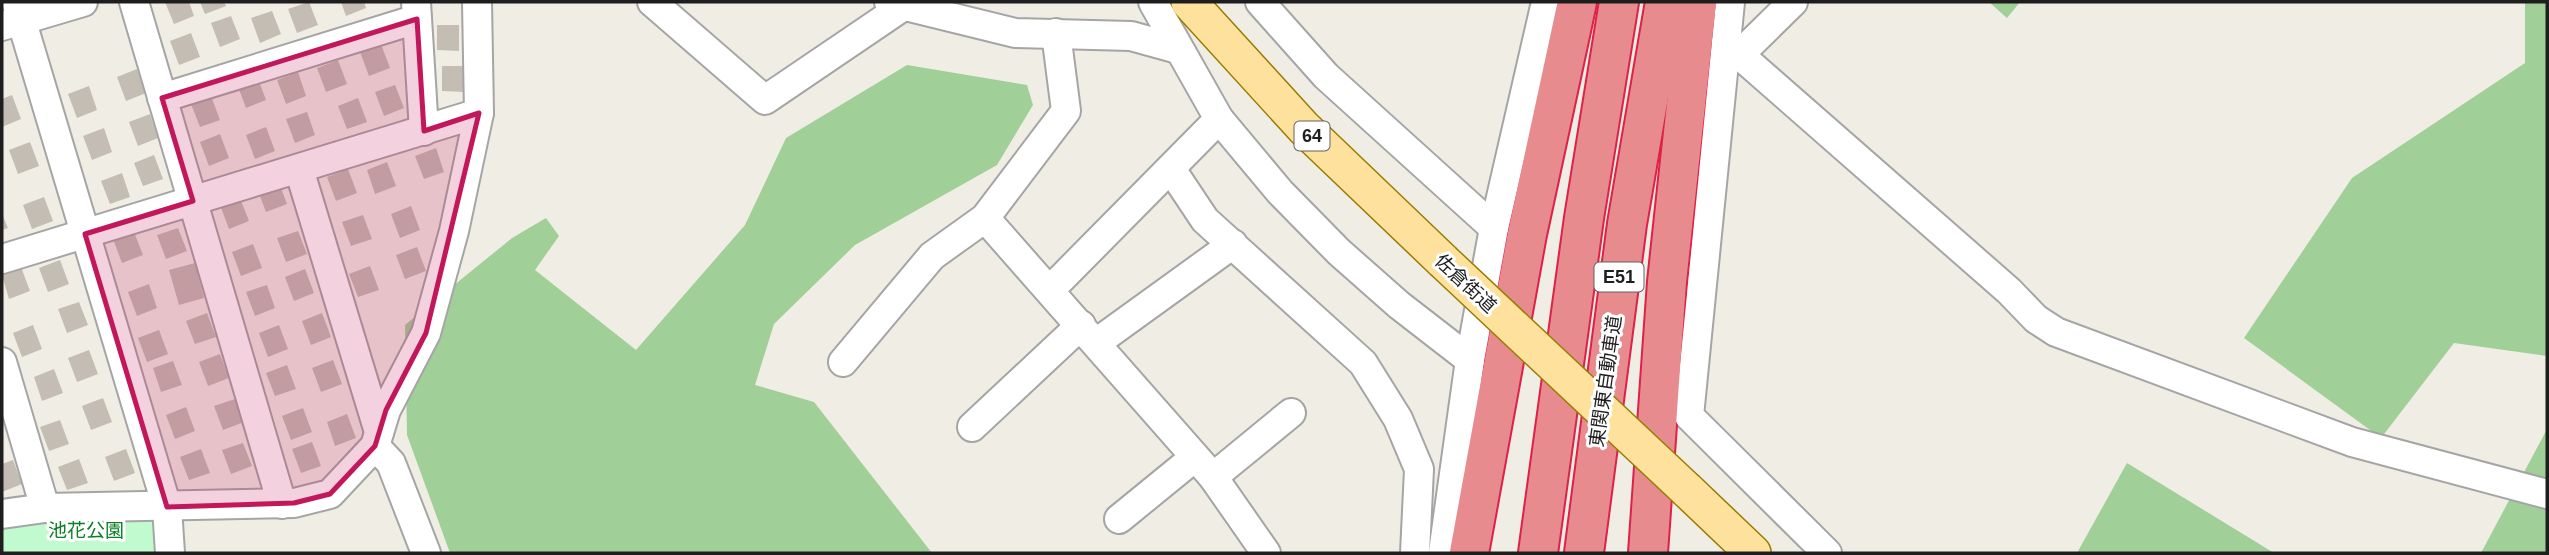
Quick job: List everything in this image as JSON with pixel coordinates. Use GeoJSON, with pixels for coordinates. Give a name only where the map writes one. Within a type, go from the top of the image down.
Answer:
{"type":"FeatureCollection","features":[{"type":"Feature","properties":{"kind":"highway"},"geometry":{"type":"LineString","coordinates":[[1469,553],[1527,234],[1577,2]]}},
{"type":"Feature","properties":{"kind":"highway","name":"E51"},"geometry":{"type":"LineString","coordinates":[[1538,553],[1587,193],[1619,2]]}},
{"type":"Feature","properties":{"kind":"highway","name":"東関東自動車道"},"geometry":{"type":"LineString","coordinates":[[1584,553],[1627,223],[1665,2]]}},
{"type":"Feature","properties":{"kind":"highway"},"geometry":{"type":"LineString","coordinates":[[1648,553],[1666,295],[1697,2]]}},
{"type":"Feature","properties":{"kind":"main road","name":"佐倉街道"},"geometry":{"type":"LineString","coordinates":[[1189,2],[1304,128],[1754,553]]}},
{"type":"Feature","properties":{"kind":"street"},"geometry":{"type":"LineString","coordinates":[[83,2],[13,16],[85,234],[167,507],[170,553]]}},
{"type":"Feature","properties":{"kind":"street"},"geometry":{"type":"LineString","coordinates":[[134,2],[282,504]]}},
{"type":"Feature","properties":{"kind":"street"},"geometry":{"type":"LineString","coordinates":[[2,514],[45,508],[282,504],[330,494],[377,439],[386,410],[415,357],[434,308],[479,113],[477,2]]}},
{"type":"Feature","properties":{"kind":"street"},"geometry":{"type":"LineString","coordinates":[[652,2],[765,100],[897,3],[1014,33],[1130,36],[1178,50]]}},
{"type":"Feature","properties":{"kind":"street"},"geometry":{"type":"LineString","coordinates":[[1153,2],[1219,118],[1280,192],[1339,252],[1399,305],[1470,359]]}},
{"type":"Feature","properties":{"kind":"street"},"geometry":{"type":"LineString","coordinates":[[1260,2],[1326,76],[1494,228]]}},
{"type":"Feature","properties":{"kind":"street"},"geometry":{"type":"LineString","coordinates":[[1443,553],[1470,359],[1494,228],[1546,2]]}},
{"type":"Feature","properties":{"kind":"street"},"geometry":{"type":"LineString","coordinates":[[1730,2],[1733,49],[1689,416],[1827,553]]}},
{"type":"Feature","properties":{"kind":"street"},"geometry":{"type":"LineString","coordinates":[[1733,49],[1793,2]]}},
{"type":"Feature","properties":{"kind":"street"},"geometry":{"type":"LineString","coordinates":[[162,98],[417,10],[424,131]]}},
{"type":"Feature","properties":{"kind":"street"},"geometry":{"type":"LineString","coordinates":[[843,362],[932,256],[985,218],[1066,111],[1056,33]]}},
{"type":"Feature","properties":{"kind":"street"},"geometry":{"type":"LineString","coordinates":[[1733,49],[2010,291],[2036,319],[2056,332],[2352,442],[2547,494]]}},
{"type":"Feature","properties":{"kind":"street"},"geometry":{"type":"LineString","coordinates":[[2,259],[479,113]]}},
{"type":"Feature","properties":{"kind":"street"},"geometry":{"type":"LineString","coordinates":[[1050,290],[1219,118]]}},
{"type":"Feature","properties":{"kind":"street"},"geometry":{"type":"LineString","coordinates":[[299,169],[377,439],[391,463],[426,553]]}},
{"type":"Feature","properties":{"kind":"street"},"geometry":{"type":"LineString","coordinates":[[1171,169],[1205,220],[1363,363],[1398,419],[1419,469],[1415,553]]}},
{"type":"Feature","properties":{"kind":"street"},"geometry":{"type":"LineString","coordinates":[[985,218],[1204,467],[1266,553]]}},
{"type":"Feature","properties":{"kind":"street"},"geometry":{"type":"LineString","coordinates":[[972,427],[1088,334],[1233,244]]}},
{"type":"Feature","properties":{"kind":"street"},"geometry":{"type":"LineString","coordinates":[[2,362],[45,508]]}},
{"type":"Feature","properties":{"kind":"street"},"geometry":{"type":"LineString","coordinates":[[1119,519],[1291,413]]}},
{"type":"Feature","properties":{"kind":"highlighted area"},"geometry":{"type":"Polygon","coordinates":[[[417,19],[424,131],[479,113],[426,333],[386,410],[375,446],[330,494],[294,503],[167,507],[85,234],[193,201],[162,98],[417,19]]]}},
{"type":"Feature","properties":{"kind":"green space"},"geometry":{"type":"Polygon","coordinates":[[[1989,2],[2020,2],[2007,18],[1989,2]]]}},
{"type":"Feature","properties":{"kind":"green space"},"geometry":{"type":"Polygon","coordinates":[[[2525,2],[2547,2],[2547,356],[2454,343],[2381,438],[2244,338],[2352,178],[2525,63],[2525,2]]]}},
{"type":"Feature","properties":{"kind":"green space"},"geometry":{"type":"Polygon","coordinates":[[[907,65],[1027,85],[1033,105],[997,165],[855,245],[774,324],[755,385],[814,402],[932,553],[450,553],[407,435],[405,325],[512,238],[546,218],[559,236],[535,270],[636,350],[745,225],[786,138],[907,65]]]}},
{"type":"Feature","properties":{"kind":"green space"},"geometry":{"type":"Polygon","coordinates":[[[2547,429],[2547,553],[2481,553],[2547,429]]]}},
{"type":"Feature","properties":{"kind":"green space"},"geometry":{"type":"Polygon","coordinates":[[[2127,463],[2274,553],[2077,553],[2127,463]]]}},
{"type":"Feature","properties":{"kind":"green space","name":"池花公園"},"geometry":{"type":"Polygon","coordinates":[[[167,507],[170,553],[2,553],[2,514],[167,507]]]}},
{"type":"Feature","properties":{"kind":"building"},"geometry":{"type":"Polygon","coordinates":[[[165,2],[189,2],[194,16],[174,24],[165,2]]]}},
{"type":"Feature","properties":{"kind":"building"},"geometry":{"type":"Polygon","coordinates":[[[200,2],[224,2],[226,6],[205,14],[200,2]]]}},
{"type":"Feature","properties":{"kind":"building"},"geometry":{"type":"Polygon","coordinates":[[[309,2],[318,25],[297,33],[288,9],[309,2]]]}},
{"type":"Feature","properties":{"kind":"building"},"geometry":{"type":"Polygon","coordinates":[[[341,2],[364,2],[366,8],[346,16],[341,2]]]}},
{"type":"Feature","properties":{"kind":"building"},"geometry":{"type":"Polygon","coordinates":[[[272,11],[281,34],[260,43],[251,18],[272,11]]]}},
{"type":"Feature","properties":{"kind":"building"},"geometry":{"type":"Polygon","coordinates":[[[231,16],[240,39],[220,47],[211,23],[231,16]]]}},
{"type":"Feature","properties":{"kind":"building"},"geometry":{"type":"Polygon","coordinates":[[[437,25],[459,25],[459,51],[437,50],[437,25]]]}},
{"type":"Feature","properties":{"kind":"building"},"geometry":{"type":"Polygon","coordinates":[[[191,33],[200,57],[179,65],[170,41],[191,33]]]}},
{"type":"Feature","properties":{"kind":"building"},"geometry":{"type":"Polygon","coordinates":[[[381,44],[390,68],[369,76],[360,52],[381,44]]]}},
{"type":"Feature","properties":{"kind":"building"},"geometry":{"type":"Polygon","coordinates":[[[338,60],[347,84],[326,92],[317,68],[338,60]]]}},
{"type":"Feature","properties":{"kind":"building"},"geometry":{"type":"Polygon","coordinates":[[[442,66],[464,66],[464,92],[442,91],[442,66]]]}},
{"type":"Feature","properties":{"kind":"building"},"geometry":{"type":"Polygon","coordinates":[[[137,69],[146,93],[126,101],[117,77],[137,69]]]}},
{"type":"Feature","properties":{"kind":"building"},"geometry":{"type":"Polygon","coordinates":[[[298,72],[306,96],[286,104],[277,80],[298,72]]]}},
{"type":"Feature","properties":{"kind":"building"},"geometry":{"type":"Polygon","coordinates":[[[257,76],[266,100],[246,108],[237,84],[257,76]]]}},
{"type":"Feature","properties":{"kind":"building"},"geometry":{"type":"Polygon","coordinates":[[[395,85],[404,108],[384,116],[375,92],[395,85]]]}},
{"type":"Feature","properties":{"kind":"building"},"geometry":{"type":"Polygon","coordinates":[[[89,86],[97,110],[77,118],[68,94],[89,86]]]}},
{"type":"Feature","properties":{"kind":"building"},"geometry":{"type":"Polygon","coordinates":[[[12,95],[21,119],[2,127],[2,99],[12,95]]]}},
{"type":"Feature","properties":{"kind":"building"},"geometry":{"type":"Polygon","coordinates":[[[211,96],[220,120],[200,127],[191,104],[211,96]]]}},
{"type":"Feature","properties":{"kind":"building"},"geometry":{"type":"Polygon","coordinates":[[[358,98],[367,122],[347,129],[338,106],[358,98]]]}},
{"type":"Feature","properties":{"kind":"building"},"geometry":{"type":"Polygon","coordinates":[[[307,112],[315,135],[295,143],[286,119],[307,112]]]}},
{"type":"Feature","properties":{"kind":"building"},"geometry":{"type":"Polygon","coordinates":[[[150,114],[158,138],[138,146],[129,122],[150,114]]]}},
{"type":"Feature","properties":{"kind":"building"},"geometry":{"type":"Polygon","coordinates":[[[266,127],[275,151],[255,159],[246,135],[266,127]]]}},
{"type":"Feature","properties":{"kind":"building"},"geometry":{"type":"Polygon","coordinates":[[[104,128],[112,152],[92,160],[83,136],[104,128]]]}},
{"type":"Feature","properties":{"kind":"building"},"geometry":{"type":"Polygon","coordinates":[[[220,134],[229,158],[209,166],[200,142],[220,134]]]}},
{"type":"Feature","properties":{"kind":"building"},"geometry":{"type":"Polygon","coordinates":[[[30,142],[39,166],[18,174],[9,150],[30,142]]]}},
{"type":"Feature","properties":{"kind":"building"},"geometry":{"type":"Polygon","coordinates":[[[436,148],[444,172],[424,179],[415,156],[436,148]]]}},
{"type":"Feature","properties":{"kind":"building"},"geometry":{"type":"Polygon","coordinates":[[[154,155],[163,179],[143,186],[134,163],[154,155]]]}},
{"type":"Feature","properties":{"kind":"building"},"geometry":{"type":"Polygon","coordinates":[[[387,162],[396,186],[375,194],[367,170],[387,162]]]}},
{"type":"Feature","properties":{"kind":"building"},"geometry":{"type":"Polygon","coordinates":[[[348,169],[357,193],[336,201],[327,177],[348,169]]]}},
{"type":"Feature","properties":{"kind":"building"},"geometry":{"type":"Polygon","coordinates":[[[122,173],[130,197],[110,204],[101,181],[122,173]]]}},
{"type":"Feature","properties":{"kind":"building"},"geometry":{"type":"Polygon","coordinates":[[[278,180],[287,204],[266,212],[257,188],[278,180]]]}},
{"type":"Feature","properties":{"kind":"building"},"geometry":{"type":"Polygon","coordinates":[[[44,197],[53,221],[32,229],[23,205],[44,197]]]}},
{"type":"Feature","properties":{"kind":"building"},"geometry":{"type":"Polygon","coordinates":[[[240,198],[249,221],[229,229],[220,205],[240,198]]]}},
{"type":"Feature","properties":{"kind":"building"},"geometry":{"type":"Polygon","coordinates":[[[411,206],[420,230],[400,238],[391,214],[411,206]]]}},
{"type":"Feature","properties":{"kind":"building"},"geometry":{"type":"Polygon","coordinates":[[[2,214],[8,228],[2,230],[2,214]]]}},
{"type":"Feature","properties":{"kind":"building"},"geometry":{"type":"Polygon","coordinates":[[[363,215],[372,239],[351,246],[342,222],[363,215]]]}},
{"type":"Feature","properties":{"kind":"building"},"geometry":{"type":"Polygon","coordinates":[[[178,228],[187,251],[166,259],[157,235],[178,228]]]}},
{"type":"Feature","properties":{"kind":"building"},"geometry":{"type":"Polygon","coordinates":[[[298,231],[307,254],[286,262],[277,238],[298,231]]]}},
{"type":"Feature","properties":{"kind":"building"},"geometry":{"type":"Polygon","coordinates":[[[134,232],[143,255],[122,263],[113,239],[134,232]]]}},
{"type":"Feature","properties":{"kind":"building"},"geometry":{"type":"Polygon","coordinates":[[[253,244],[262,268],[241,276],[232,252],[253,244]]]}},
{"type":"Feature","properties":{"kind":"building"},"geometry":{"type":"Polygon","coordinates":[[[417,247],[426,271],[405,279],[396,255],[417,247]]]}},
{"type":"Feature","properties":{"kind":"building"},"geometry":{"type":"Polygon","coordinates":[[[60,260],[69,284],[48,292],[39,268],[60,260]]]}},
{"type":"Feature","properties":{"kind":"building"},"geometry":{"type":"Polygon","coordinates":[[[195,263],[204,298],[179,305],[169,270],[195,263]]]}},
{"type":"Feature","properties":{"kind":"building"},"geometry":{"type":"Polygon","coordinates":[[[370,266],[379,290],[358,297],[349,274],[370,266]]]}},
{"type":"Feature","properties":{"kind":"building"},"geometry":{"type":"Polygon","coordinates":[[[21,267],[30,291],[9,299],[2,275],[21,267]]]}},
{"type":"Feature","properties":{"kind":"building"},"geometry":{"type":"Polygon","coordinates":[[[305,269],[314,293],[294,301],[285,277],[305,269]]]}},
{"type":"Feature","properties":{"kind":"building"},"geometry":{"type":"Polygon","coordinates":[[[149,284],[157,308],[137,316],[128,292],[149,284]]]}},
{"type":"Feature","properties":{"kind":"building"},"geometry":{"type":"Polygon","coordinates":[[[267,285],[275,308],[255,316],[246,292],[267,285]]]}},
{"type":"Feature","properties":{"kind":"building"},"geometry":{"type":"Polygon","coordinates":[[[79,302],[88,325],[67,333],[58,309],[79,302]]]}},
{"type":"Feature","properties":{"kind":"building"},"geometry":{"type":"Polygon","coordinates":[[[207,313],[216,337],[195,344],[186,321],[207,313]]]}},
{"type":"Feature","properties":{"kind":"building"},"geometry":{"type":"Polygon","coordinates":[[[322,313],[331,337],[311,345],[302,321],[322,313]]]}},
{"type":"Feature","properties":{"kind":"building"},"geometry":{"type":"Polygon","coordinates":[[[33,325],[42,349],[22,357],[13,333],[33,325]]]}},
{"type":"Feature","properties":{"kind":"building"},"geometry":{"type":"Polygon","coordinates":[[[279,325],[288,349],[268,357],[259,333],[279,325]]]}},
{"type":"Feature","properties":{"kind":"building"},"geometry":{"type":"Polygon","coordinates":[[[159,330],[168,354],[147,362],[138,338],[159,330]]]}},
{"type":"Feature","properties":{"kind":"building"},"geometry":{"type":"Polygon","coordinates":[[[89,350],[98,374],[77,382],[68,358],[89,350]]]}},
{"type":"Feature","properties":{"kind":"building"},"geometry":{"type":"Polygon","coordinates":[[[220,354],[229,378],[208,386],[199,362],[220,354]]]}},
{"type":"Feature","properties":{"kind":"building"},"geometry":{"type":"Polygon","coordinates":[[[333,360],[342,384],[321,392],[312,368],[333,360]]]}},
{"type":"Feature","properties":{"kind":"building"},"geometry":{"type":"Polygon","coordinates":[[[173,361],[182,385],[161,392],[153,368],[173,361]]]}},
{"type":"Feature","properties":{"kind":"building"},"geometry":{"type":"Polygon","coordinates":[[[287,365],[296,389],[275,396],[266,373],[287,365]]]}},
{"type":"Feature","properties":{"kind":"building"},"geometry":{"type":"Polygon","coordinates":[[[54,369],[63,393],[42,401],[34,377],[54,369]]]}},
{"type":"Feature","properties":{"kind":"building"},"geometry":{"type":"Polygon","coordinates":[[[103,398],[112,422],[91,430],[82,406],[103,398]]]}},
{"type":"Feature","properties":{"kind":"building"},"geometry":{"type":"Polygon","coordinates":[[[235,399],[244,422],[223,430],[214,406],[235,399]]]}},
{"type":"Feature","properties":{"kind":"building"},"geometry":{"type":"Polygon","coordinates":[[[186,407],[195,431],[175,439],[166,415],[186,407]]]}},
{"type":"Feature","properties":{"kind":"building"},"geometry":{"type":"Polygon","coordinates":[[[303,408],[312,432],[291,440],[282,416],[303,408]]]}},
{"type":"Feature","properties":{"kind":"building"},"geometry":{"type":"Polygon","coordinates":[[[347,414],[356,438],[335,446],[327,422],[347,414]]]}},
{"type":"Feature","properties":{"kind":"building"},"geometry":{"type":"Polygon","coordinates":[[[60,420],[69,444],[49,451],[40,427],[60,420]]]}},
{"type":"Feature","properties":{"kind":"building"},"geometry":{"type":"Polygon","coordinates":[[[312,442],[321,466],[301,473],[292,449],[312,442]]]}},
{"type":"Feature","properties":{"kind":"building"},"geometry":{"type":"Polygon","coordinates":[[[243,443],[252,466],[231,474],[222,450],[243,443]]]}},
{"type":"Feature","properties":{"kind":"building"},"geometry":{"type":"Polygon","coordinates":[[[126,449],[135,473],[114,481],[105,457],[126,449]]]}},
{"type":"Feature","properties":{"kind":"building"},"geometry":{"type":"Polygon","coordinates":[[[201,449],[210,473],[189,480],[180,457],[201,449]]]}},
{"type":"Feature","properties":{"kind":"building"},"geometry":{"type":"Polygon","coordinates":[[[79,459],[88,483],[67,490],[58,467],[79,459]]]}},
{"type":"Feature","properties":{"kind":"building"},"geometry":{"type":"Polygon","coordinates":[[[13,460],[22,484],[2,492],[2,464],[13,460]]]}}]}
